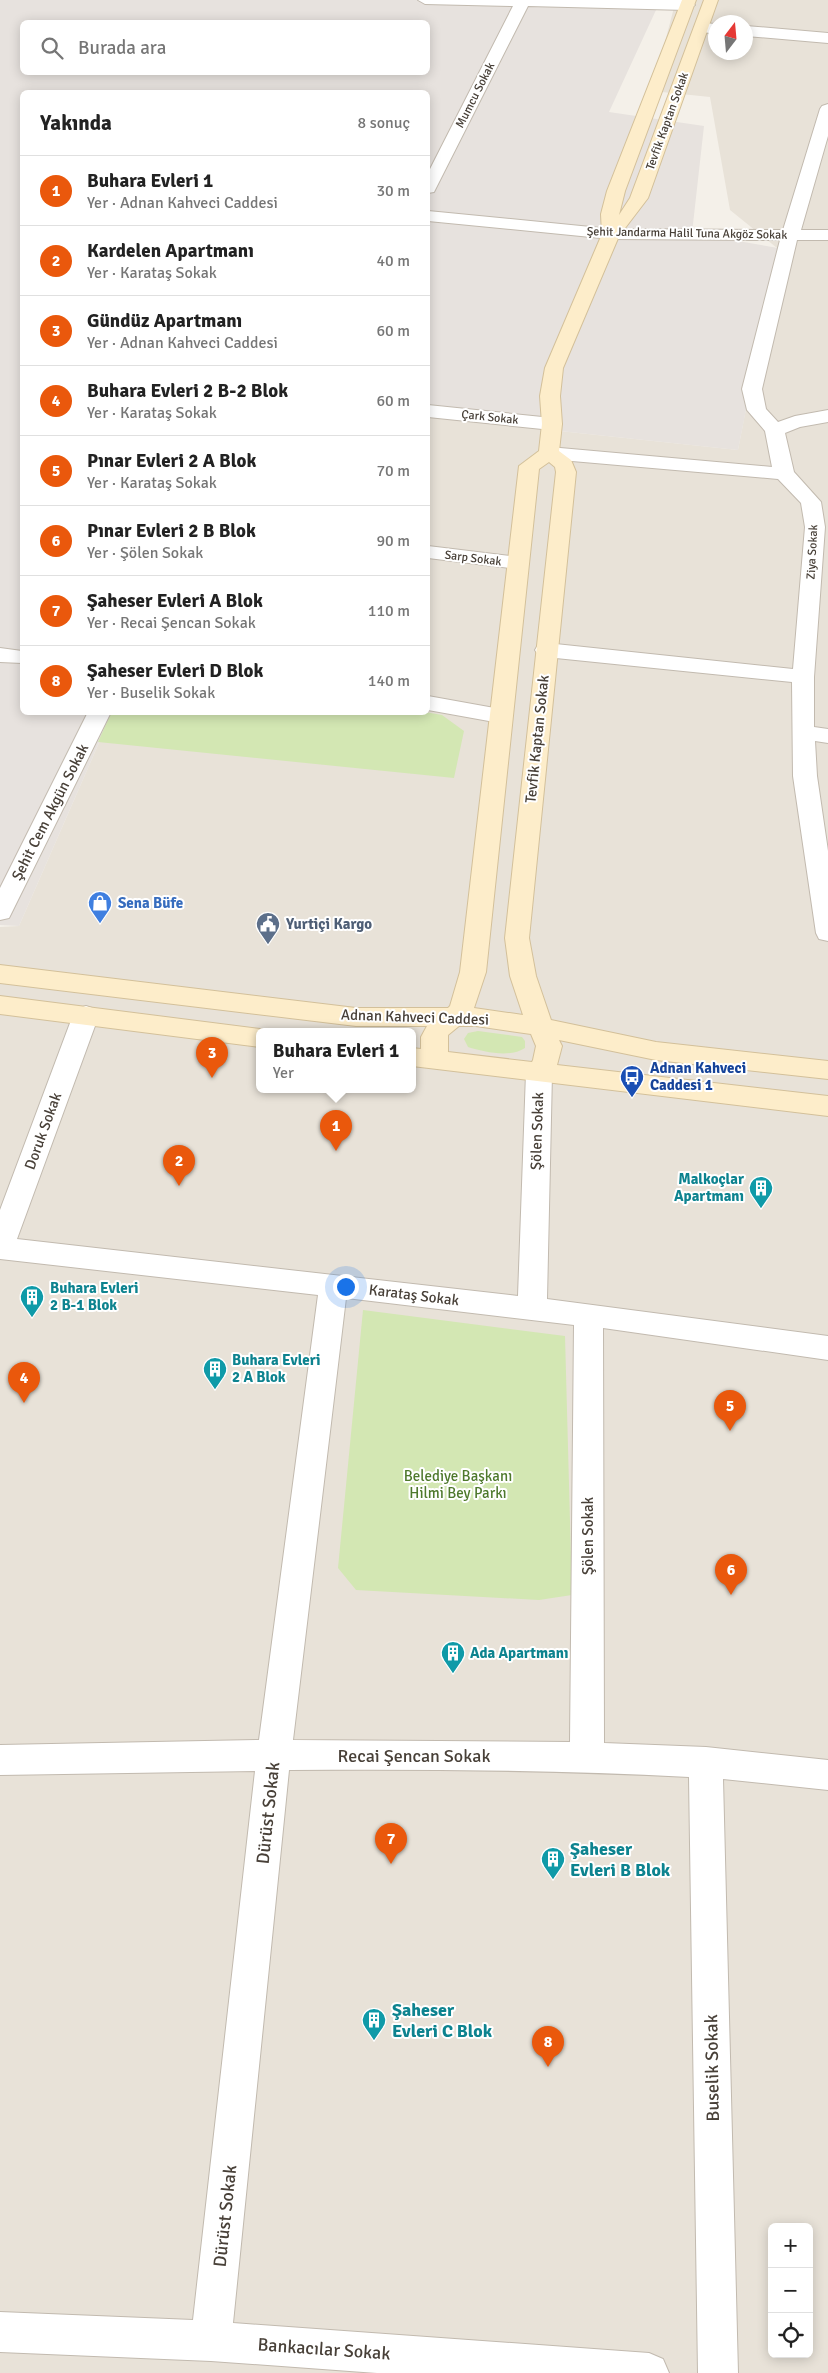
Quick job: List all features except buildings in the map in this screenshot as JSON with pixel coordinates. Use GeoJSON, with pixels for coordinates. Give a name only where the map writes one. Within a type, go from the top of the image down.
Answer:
{"type":"FeatureCollection","features":[{"type":"Feature","properties":{"kind":"street"},"geometry":{"type":"LineString","coordinates":[[425,0],[688,3]]}},
{"type":"Feature","properties":{"kind":"street","name":"Tevfik Kaptan Sokak"},"geometry":{"type":"LineString","coordinates":[[710,15],[711,0]]}},
{"type":"Feature","properties":{"kind":"street","name":"Mumcu Sokak"},"geometry":{"type":"LineString","coordinates":[[430,184],[523,2]]}},
{"type":"Feature","properties":{"kind":"street","name":"Tevfik Kaptan Sokak"},"geometry":{"type":"LineString","coordinates":[[611,234],[610,214],[616,190],[688,3]]}},
{"type":"Feature","properties":{"kind":"street","name":"Tevfik Kaptan Sokak"},"geometry":{"type":"LineString","coordinates":[[539,1073],[546,1060],[548,1046],[543,1029],[530,1002],[523,976],[517,938],[566,472],[564,464],[549,453],[552,424],[550,396],[554,368],[611,234],[624,220],[639,198],[708,30]]}},
{"type":"Feature","properties":{"kind":"street"},"geometry":{"type":"LineString","coordinates":[[753,32],[828,38]]}},
{"type":"Feature","properties":{"kind":"street"},"geometry":{"type":"LineString","coordinates":[[828,109],[824,143],[790,235],[752,389],[757,410],[775,430],[784,474],[549,453],[529,466],[473,972],[465,1001],[455,1016],[441,1025],[433,1038],[433,1047],[425,1059],[828,1106]]}},
{"type":"Feature","properties":{"kind":"street","name":"Şehit Jandarma Halil Tuna Akgöz Sokak"},"geometry":{"type":"LineString","coordinates":[[430,216],[611,234],[828,235]]}},
{"type":"Feature","properties":{"kind":"street","name":"Çark Sokak"},"geometry":{"type":"LineString","coordinates":[[430,411],[552,424]]}},
{"type":"Feature","properties":{"kind":"street"},"geometry":{"type":"LineString","coordinates":[[775,430],[794,422],[828,416]]}},
{"type":"Feature","properties":{"kind":"street","name":"Ziya Sokak"},"geometry":{"type":"LineString","coordinates":[[784,474],[811,502],[815,527],[819,591],[803,677],[803,733],[805,776],[828,933]]}},
{"type":"Feature","properties":{"kind":"street","name":"Sarp Sokak"},"geometry":{"type":"LineString","coordinates":[[430,552],[519,563]]}},
{"type":"Feature","properties":{"kind":"street"},"geometry":{"type":"LineString","coordinates":[[546,650],[803,677]]}},
{"type":"Feature","properties":{"kind":"street"},"geometry":{"type":"LineString","coordinates":[[0,655],[20,657]]}},
{"type":"Feature","properties":{"kind":"street"},"geometry":{"type":"LineString","coordinates":[[430,703],[500,716]]}},
{"type":"Feature","properties":{"kind":"street","name":"Şehit Cem Akgün Sokak"},"geometry":{"type":"LineString","coordinates":[[0,912],[98,715]]}},
{"type":"Feature","properties":{"kind":"street"},"geometry":{"type":"LineString","coordinates":[[803,733],[828,736]]}},
{"type":"Feature","properties":{"kind":"street","name":"Adnan Kahveci Caddesi"},"geometry":{"type":"LineString","coordinates":[[0,974],[329,1015],[397,1018],[455,1016],[510,1021],[656,1051],[828,1070]]}},
{"type":"Feature","properties":{"kind":"street"},"geometry":{"type":"LineString","coordinates":[[0,1005],[256,1037]]}},
{"type":"Feature","properties":{"kind":"street","name":"Doruk Sokak"},"geometry":{"type":"LineString","coordinates":[[0,1248],[86,1015]]}},
{"type":"Feature","properties":{"kind":"street","name":"Şölen Sokak"},"geometry":{"type":"LineString","coordinates":[[532,1308],[539,1073]]}},
{"type":"Feature","properties":{"kind":"street","name":"Karataş Sokak"},"geometry":{"type":"LineString","coordinates":[[0,1248],[532,1308],[828,1348]]}},
{"type":"Feature","properties":{"kind":"street","name":"Dürüst Sokak"},"geometry":{"type":"LineString","coordinates":[[211,2341],[274,1755],[333,1286]]}},
{"type":"Feature","properties":{"kind":"street","name":"Şölen Sokak"},"geometry":{"type":"LineString","coordinates":[[587,1757],[589,1315]]}},
{"type":"Feature","properties":{"kind":"street","name":"Recai Şencan Sokak"},"geometry":{"type":"LineString","coordinates":[[0,1760],[274,1755],[587,1757],[706,1762],[828,1775]]}},
{"type":"Feature","properties":{"kind":"street","name":"Buselik Sokak"},"geometry":{"type":"LineString","coordinates":[[706,1762],[718,2373]]}},
{"type":"Feature","properties":{"kind":"street","name":"Bankacılar Sokak"},"geometry":{"type":"LineString","coordinates":[[0,2332],[211,2341],[649,2373]]}},
{"type":"Feature","properties":{"kind":"shaded area"},"geometry":{"type":"Polygon","coordinates":[[[0,0],[525,0],[656,10],[609,112],[704,126],[692,233],[778,248],[738,450],[430,417],[430,90],[20,90],[20,715],[111,715],[19,926],[0,925],[0,0]]]}},
{"type":"Feature","properties":{"kind":"shaded area"},"geometry":{"type":"Polygon","coordinates":[[[676,0],[828,0],[828,2373],[0,2373],[0,927],[19,926],[111,715],[430,715],[430,417],[738,450],[777,248],[730,210],[710,97],[652,91],[676,0]]]}},
{"type":"Feature","properties":{"kind":"green space"},"geometry":{"type":"Polygon","coordinates":[[[430,713],[442,715],[464,731],[454,778],[98,742],[110,715],[430,715],[430,713]]]}},
{"type":"Feature","properties":{"kind":"green space"},"geometry":{"type":"Polygon","coordinates":[[[478,1031],[522,1037],[525,1041],[525,1048],[512,1053],[505,1053],[489,1052],[468,1047],[464,1039],[468,1033],[478,1031]]]}},
{"type":"Feature","properties":{"kind":"green space","name":"Belediye Başkanı Hilmi Bey Parkı"},"geometry":{"type":"Polygon","coordinates":[[[363,1310],[565,1336],[572,1595],[539,1600],[356,1590],[338,1568],[363,1310]]]}},
{"type":"Feature","properties":{"kind":"place","name":"Sena Büfe"},"geometry":{"type":"Point","coordinates":[100,924]}},
{"type":"Feature","properties":{"kind":"place","name":"Yurtiçi Kargo"},"geometry":{"type":"Point","coordinates":[268,945]}},
{"type":"Feature","properties":{"kind":"place","name":"Gündüz Apartmanı"},"geometry":{"type":"Point","coordinates":[212,1078]}},
{"type":"Feature","properties":{"kind":"place","name":"Adnan Kahveci Caddesi 1"},"geometry":{"type":"Point","coordinates":[632,1098]}},
{"type":"Feature","properties":{"kind":"place","name":"Buhara Evleri 1"},"geometry":{"type":"Point","coordinates":[336,1151]}},
{"type":"Feature","properties":{"kind":"place","name":"Kardelen Apartmanı"},"geometry":{"type":"Point","coordinates":[179,1186]}},
{"type":"Feature","properties":{"kind":"place","name":"Malkoçlar Apartmanı"},"geometry":{"type":"Point","coordinates":[761,1209]}},
{"type":"Feature","properties":{"kind":"place","name":"Buhara Evleri 2 B-1 Blok"},"geometry":{"type":"Point","coordinates":[32,1318]}},
{"type":"Feature","properties":{"kind":"place","name":"Buhara Evleri 2 A Blok"},"geometry":{"type":"Point","coordinates":[215,1390]}},
{"type":"Feature","properties":{"kind":"place","name":"Buhara Evleri 2 B-2 Blok"},"geometry":{"type":"Point","coordinates":[24,1403]}},
{"type":"Feature","properties":{"kind":"place","name":"Pınar Evleri 2 A Blok"},"geometry":{"type":"Point","coordinates":[730,1431]}},
{"type":"Feature","properties":{"kind":"place","name":"Pınar Evleri 2 B Blok"},"geometry":{"type":"Point","coordinates":[731,1595]}},
{"type":"Feature","properties":{"kind":"place","name":"Ada Apartmanı"},"geometry":{"type":"Point","coordinates":[453,1674]}},
{"type":"Feature","properties":{"kind":"place","name":"Şaheser Evleri A Blok"},"geometry":{"type":"Point","coordinates":[391,1864]}},
{"type":"Feature","properties":{"kind":"place","name":"Şaheser Evleri B Blok"},"geometry":{"type":"Point","coordinates":[553,1880]}},
{"type":"Feature","properties":{"kind":"place","name":"Şaheser Evleri C Blok"},"geometry":{"type":"Point","coordinates":[374,2041]}},
{"type":"Feature","properties":{"kind":"place","name":"Şaheser Evleri D Blok"},"geometry":{"type":"Point","coordinates":[548,2067]}}]}
